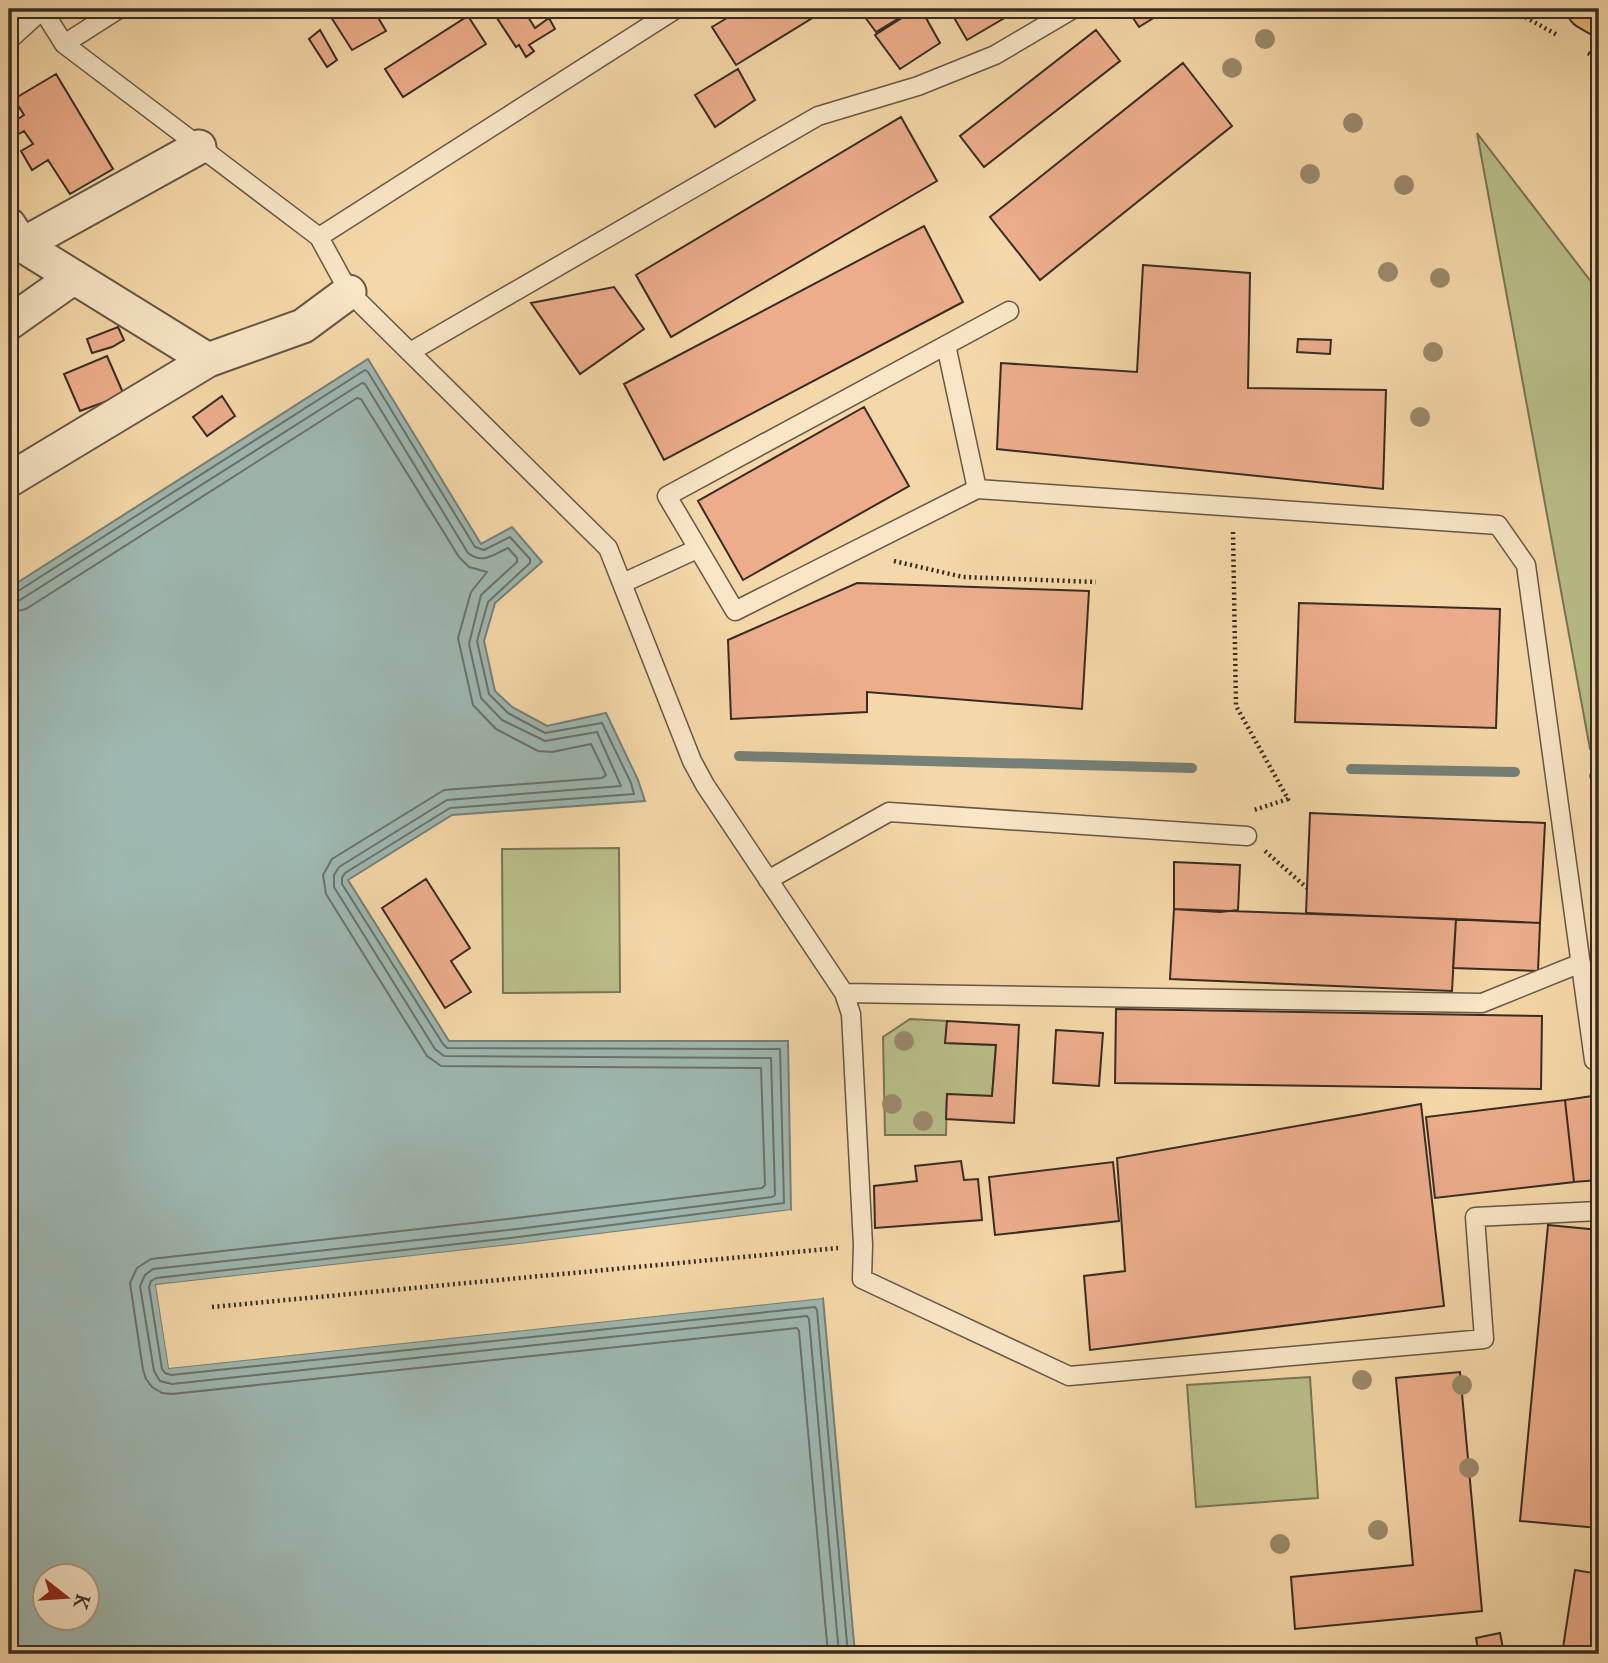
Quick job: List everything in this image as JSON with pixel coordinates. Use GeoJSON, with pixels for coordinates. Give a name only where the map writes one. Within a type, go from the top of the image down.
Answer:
{"type":"FeatureCollection","features":[{"type":"Feature","properties":{"kind":"main road"},"geometry":{"type":"LineString","coordinates":[[1587,9],[1599,16]]}},
{"type":"Feature","properties":{"kind":"street"},"geometry":{"type":"LineString","coordinates":[[199,147],[16,235],[74,276],[208,360]]}},
{"type":"Feature","properties":{"kind":"street"},"geometry":{"type":"LineString","coordinates":[[9,323],[74,276]]}},
{"type":"Feature","properties":{"kind":"street"},"geometry":{"type":"LineString","coordinates":[[9,480],[208,360],[303,326],[349,292]]}},
{"type":"Feature","properties":{"kind":"lane"},"geometry":{"type":"LineString","coordinates":[[9,40],[42,9],[64,44],[319,237],[349,292],[608,548],[692,761],[705,785],[844,993],[851,1014],[863,1245],[862,1279],[1069,1376],[1484,1339],[1475,1217],[1599,1211]]}},
{"type":"Feature","properties":{"kind":"lane"},"geometry":{"type":"LineString","coordinates":[[64,44],[120,9]]}},
{"type":"Feature","properties":{"kind":"lane"},"geometry":{"type":"LineString","coordinates":[[319,237],[676,9]]}},
{"type":"Feature","properties":{"kind":"lane"},"geometry":{"type":"LineString","coordinates":[[410,352],[818,116],[918,86],[995,55],[1073,9]]}},
{"type":"Feature","properties":{"kind":"lane"},"geometry":{"type":"LineString","coordinates":[[1009,311],[667,496],[735,611],[977,488],[1498,525],[1525,565],[1594,1060],[1599,1061]]}},
{"type":"Feature","properties":{"kind":"lane"},"geometry":{"type":"LineString","coordinates":[[946,345],[977,488]]}},
{"type":"Feature","properties":{"kind":"lane"},"geometry":{"type":"LineString","coordinates":[[623,583],[697,549]]}},
{"type":"Feature","properties":{"kind":"lane"},"geometry":{"type":"LineString","coordinates":[[768,880],[889,813],[1247,836]]}},
{"type":"Feature","properties":{"kind":"lane"},"geometry":{"type":"LineString","coordinates":[[844,993],[1482,1003],[1581,963]]}},
{"type":"Feature","properties":{"kind":"path"},"geometry":{"type":"LineString","coordinates":[[1511,9],[1566,40]]}},
{"type":"Feature","properties":{"kind":"path"},"geometry":{"type":"LineString","coordinates":[[1577,47],[1599,59]]}},
{"type":"Feature","properties":{"kind":"path"},"geometry":{"type":"LineString","coordinates":[[1233,506],[1236,706],[1288,799],[1256,809],[1250,816],[1247,836],[1307,888]]}},
{"type":"Feature","properties":{"kind":"path"},"geometry":{"type":"LineString","coordinates":[[853,552],[963,577],[1096,582]]}},
{"type":"Feature","properties":{"kind":"path"},"geometry":{"type":"LineString","coordinates":[[212,1307],[863,1245]]}},
{"type":"Feature","properties":{"kind":"green space"},"geometry":{"type":"Polygon","coordinates":[[[1477,133],[1599,292],[1599,749],[1590,749],[1477,133]]]}},
{"type":"Feature","properties":{"kind":"green space"},"geometry":{"type":"Polygon","coordinates":[[[619,848],[620,992],[503,993],[502,849],[619,848]]]}},
{"type":"Feature","properties":{"kind":"green space"},"geometry":{"type":"Polygon","coordinates":[[[910,1019],[947,1021],[946,1043],[996,1045],[992,1096],[947,1094],[946,1135],[885,1135],[883,1037],[910,1019]]]}},
{"type":"Feature","properties":{"kind":"green space"},"geometry":{"type":"Polygon","coordinates":[[[1310,1377],[1318,1498],[1196,1507],[1187,1385],[1310,1377]]]}},
{"type":"Feature","properties":{"kind":"water"},"geometry":{"type":"Polygon","coordinates":[[[368,359],[481,544],[512,527],[542,562],[495,603],[484,641],[495,691],[512,707],[547,726],[606,713],[638,780],[645,801],[452,815],[348,880],[449,1041],[788,1041],[791,1210],[156,1285],[169,1368],[823,1298],[855,1654],[9,1654],[9,588],[368,359]]]}},
{"type":"Feature","properties":{"kind":"pier"},"geometry":{"type":"Polygon","coordinates":[[[791,1210],[792,1214],[519,1248],[160,1288],[172,1364],[822,1295],[823,1298],[169,1368],[156,1285],[791,1210]]]}},
{"type":"Feature","properties":{"kind":"building"},"geometry":{"type":"Polygon","coordinates":[[[335,9],[373,9],[386,31],[352,50],[329,14],[335,9]]]}},
{"type":"Feature","properties":{"kind":"building"},"geometry":{"type":"Polygon","coordinates":[[[491,9],[523,9],[535,28],[549,18],[555,29],[529,45],[534,51],[526,57],[519,45],[516,47],[491,9]]]}},
{"type":"Feature","properties":{"kind":"building"},"geometry":{"type":"Polygon","coordinates":[[[742,9],[827,9],[736,65],[712,27],[742,9]]]}},
{"type":"Feature","properties":{"kind":"building"},"geometry":{"type":"Polygon","coordinates":[[[859,9],[914,9],[876,32],[859,9]]]}},
{"type":"Feature","properties":{"kind":"building"},"geometry":{"type":"Polygon","coordinates":[[[916,9],[921,9],[940,43],[900,69],[875,35],[916,9]]]}},
{"type":"Feature","properties":{"kind":"building"},"geometry":{"type":"Polygon","coordinates":[[[949,9],[1020,9],[967,40],[949,9]]]}},
{"type":"Feature","properties":{"kind":"building"},"geometry":{"type":"Polygon","coordinates":[[[1127,9],[1168,9],[1139,27],[1127,9]]]}},
{"type":"Feature","properties":{"kind":"building"},"geometry":{"type":"Polygon","coordinates":[[[468,16],[486,44],[403,97],[385,69],[468,16]]]}},
{"type":"Feature","properties":{"kind":"building"},"geometry":{"type":"Polygon","coordinates":[[[320,30],[337,60],[327,67],[309,39],[320,30]]]}},
{"type":"Feature","properties":{"kind":"building"},"geometry":{"type":"Polygon","coordinates":[[[1096,30],[1120,61],[984,167],[960,136],[1096,30]]]}},
{"type":"Feature","properties":{"kind":"building"},"geometry":{"type":"Polygon","coordinates":[[[1183,63],[1232,126],[1040,280],[990,217],[1183,63]]]}},
{"type":"Feature","properties":{"kind":"building"},"geometry":{"type":"Polygon","coordinates":[[[738,69],[755,100],[715,127],[695,95],[738,69]]]}},
{"type":"Feature","properties":{"kind":"building"},"geometry":{"type":"Polygon","coordinates":[[[56,74],[113,169],[70,194],[48,160],[32,170],[21,151],[33,144],[24,131],[17,135],[10,124],[24,115],[14,99],[56,74]]]}},
{"type":"Feature","properties":{"kind":"building"},"geometry":{"type":"Polygon","coordinates":[[[901,117],[937,181],[671,337],[636,275],[901,117]]]}},
{"type":"Feature","properties":{"kind":"building"},"geometry":{"type":"Polygon","coordinates":[[[924,226],[963,302],[664,460],[624,384],[924,226]]]}},
{"type":"Feature","properties":{"kind":"building"},"geometry":{"type":"Polygon","coordinates":[[[1143,265],[1250,273],[1248,388],[1386,390],[1383,489],[997,449],[1001,363],[1137,372],[1143,265]]]}},
{"type":"Feature","properties":{"kind":"building"},"geometry":{"type":"Polygon","coordinates":[[[614,287],[644,329],[580,374],[531,303],[614,287]]]}},
{"type":"Feature","properties":{"kind":"building"},"geometry":{"type":"Polygon","coordinates":[[[118,327],[124,340],[92,353],[87,339],[118,327]]]}},
{"type":"Feature","properties":{"kind":"building"},"geometry":{"type":"Polygon","coordinates":[[[1298,339],[1331,340],[1330,354],[1297,352],[1298,339]]]}},
{"type":"Feature","properties":{"kind":"building"},"geometry":{"type":"Polygon","coordinates":[[[107,356],[124,395],[80,411],[64,374],[107,356]]]}},
{"type":"Feature","properties":{"kind":"building"},"geometry":{"type":"Polygon","coordinates":[[[222,396],[235,416],[207,436],[193,417],[222,396]]]}},
{"type":"Feature","properties":{"kind":"building"},"geometry":{"type":"Polygon","coordinates":[[[864,407],[909,486],[743,580],[698,501],[864,407]]]}},
{"type":"Feature","properties":{"kind":"building"},"geometry":{"type":"Polygon","coordinates":[[[857,583],[1089,591],[1082,709],[867,692],[867,712],[731,719],[728,640],[857,583]]]}},
{"type":"Feature","properties":{"kind":"building"},"geometry":{"type":"Polygon","coordinates":[[[1299,603],[1500,609],[1496,728],[1295,722],[1299,603]]]}},
{"type":"Feature","properties":{"kind":"building"},"geometry":{"type":"Polygon","coordinates":[[[1310,813],[1545,823],[1540,923],[1306,913],[1310,813]]]}},
{"type":"Feature","properties":{"kind":"building"},"geometry":{"type":"Polygon","coordinates":[[[1174,862],[1240,865],[1238,910],[1220,912],[1174,909],[1174,862]]]}},
{"type":"Feature","properties":{"kind":"building"},"geometry":{"type":"Polygon","coordinates":[[[426,879],[470,948],[451,961],[471,992],[445,1008],[382,908],[426,879]]]}},
{"type":"Feature","properties":{"kind":"building"},"geometry":{"type":"Polygon","coordinates":[[[1174,909],[1456,919],[1452,991],[1170,979],[1174,909]]]}},
{"type":"Feature","properties":{"kind":"building"},"geometry":{"type":"Polygon","coordinates":[[[1456,919],[1540,923],[1538,971],[1453,968],[1456,919]]]}},
{"type":"Feature","properties":{"kind":"building"},"geometry":{"type":"Polygon","coordinates":[[[1116,1009],[1542,1016],[1541,1089],[1115,1083],[1116,1009]]]}},
{"type":"Feature","properties":{"kind":"building"},"geometry":{"type":"Polygon","coordinates":[[[947,1021],[1019,1025],[1014,1123],[946,1119],[947,1094],[992,1096],[996,1045],[945,1043],[947,1021]]]}},
{"type":"Feature","properties":{"kind":"building"},"geometry":{"type":"Polygon","coordinates":[[[1056,1030],[1103,1033],[1099,1086],[1053,1083],[1056,1030]]]}},
{"type":"Feature","properties":{"kind":"building"},"geometry":{"type":"Polygon","coordinates":[[[1599,1095],[1599,1180],[1574,1182],[1565,1100],[1599,1095]]]}},
{"type":"Feature","properties":{"kind":"building"},"geometry":{"type":"Polygon","coordinates":[[[1565,1100],[1574,1182],[1435,1198],[1426,1117],[1565,1100]]]}},
{"type":"Feature","properties":{"kind":"building"},"geometry":{"type":"Polygon","coordinates":[[[1421,1104],[1444,1306],[1090,1350],[1084,1276],[1125,1271],[1117,1158],[1421,1104]]]}},
{"type":"Feature","properties":{"kind":"building"},"geometry":{"type":"Polygon","coordinates":[[[961,1161],[964,1180],[978,1179],[982,1220],[875,1228],[874,1186],[917,1181],[915,1166],[961,1161]]]}},
{"type":"Feature","properties":{"kind":"building"},"geometry":{"type":"Polygon","coordinates":[[[1113,1162],[1119,1221],[995,1235],[989,1177],[1113,1162]]]}},
{"type":"Feature","properties":{"kind":"building"},"geometry":{"type":"Polygon","coordinates":[[[1548,1225],[1599,1230],[1598,1528],[1520,1521],[1548,1225]]]}},
{"type":"Feature","properties":{"kind":"building"},"geometry":{"type":"Polygon","coordinates":[[[1460,1372],[1482,1611],[1295,1629],[1291,1577],[1413,1565],[1396,1378],[1460,1372]]]}},
{"type":"Feature","properties":{"kind":"building"},"geometry":{"type":"Polygon","coordinates":[[[1575,1570],[1599,1574],[1599,1654],[1562,1654],[1575,1570]]]}},
{"type":"Feature","properties":{"kind":"building"},"geometry":{"type":"Polygon","coordinates":[[[1500,1633],[1504,1654],[1479,1654],[1476,1638],[1500,1633]]]}},
{"type":"Feature","properties":{"kind":"waterway"},"geometry":{"type":"LineString","coordinates":[[739,756],[1192,768]]}},
{"type":"Feature","properties":{"kind":"waterway"},"geometry":{"type":"LineString","coordinates":[[1351,769],[1515,772]]}},
{"type":"Feature","properties":{"kind":"waterway"},"geometry":{"type":"LineString","coordinates":[[1594,776],[1599,777]]}}]}
